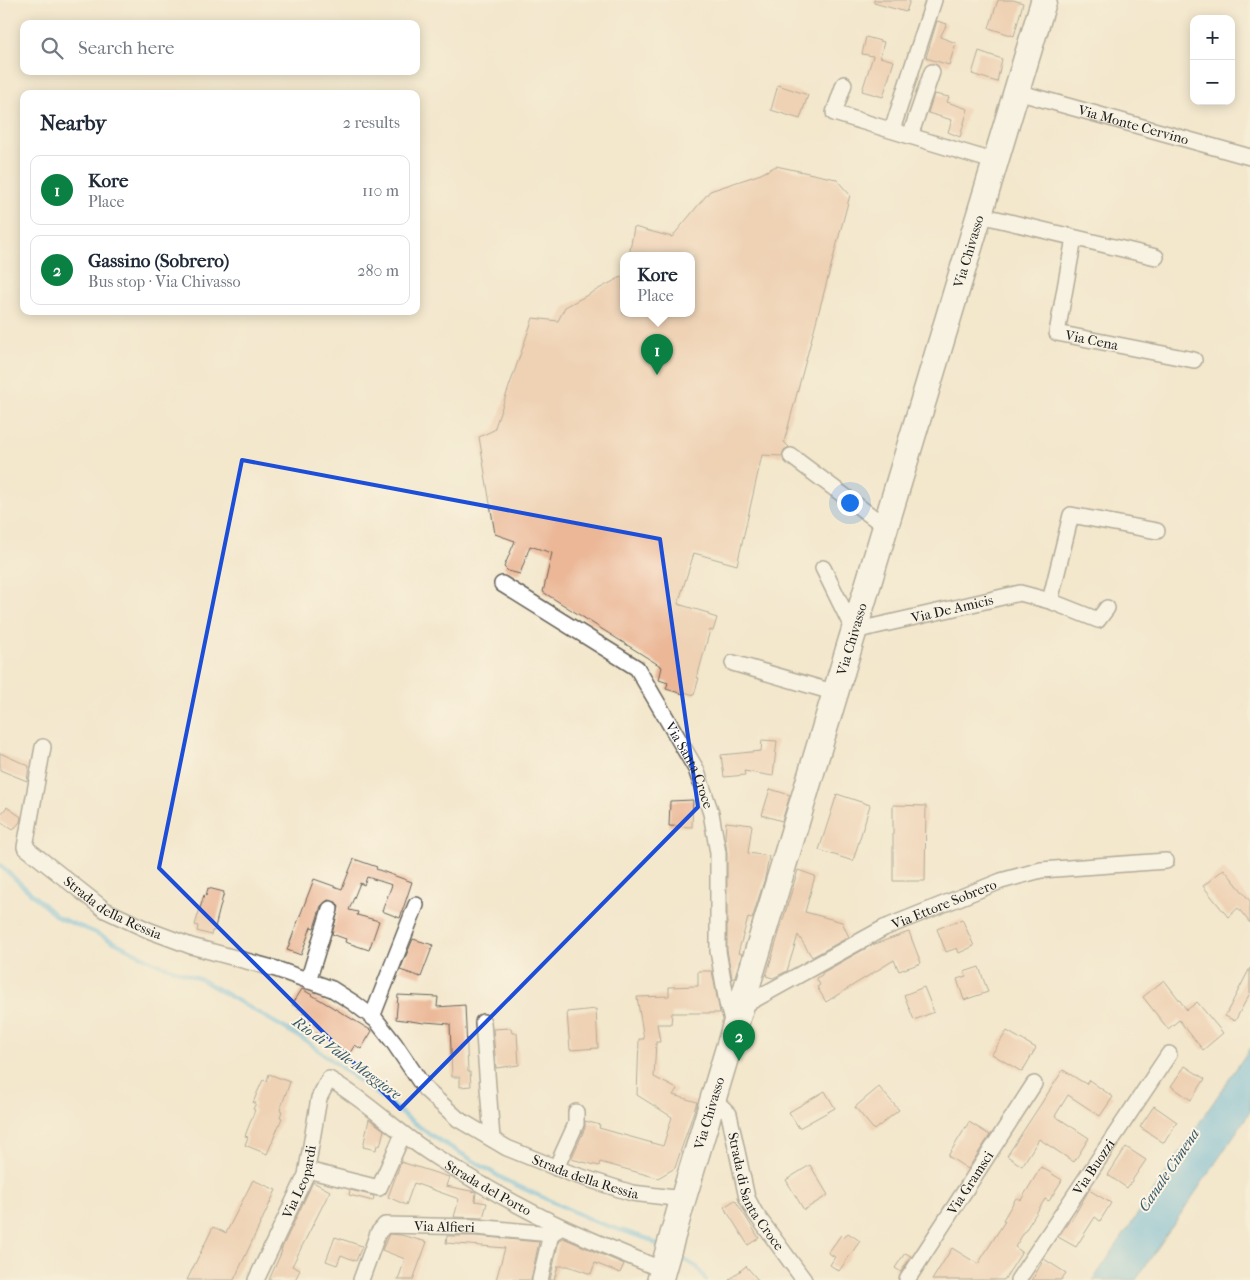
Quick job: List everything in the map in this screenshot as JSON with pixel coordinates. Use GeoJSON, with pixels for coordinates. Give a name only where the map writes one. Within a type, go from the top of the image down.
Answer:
{"type":"FeatureCollection","features":[{"type":"Feature","properties":{"kind":"main road","name":"Via Chivasso"},"geometry":{"type":"LineString","coordinates":[[662,1275],[712,1102],[1044,0]]}},
{"type":"Feature","properties":{"kind":"street"},"geometry":{"type":"LineString","coordinates":[[892,130],[934,0]]}},
{"type":"Feature","properties":{"kind":"street"},"geometry":{"type":"LineString","coordinates":[[910,136],[932,72]]}},
{"type":"Feature","properties":{"kind":"street"},"geometry":{"type":"LineString","coordinates":[[844,84],[834,113],[996,162]]}},
{"type":"Feature","properties":{"kind":"street","name":"Via Monte Cervino"},"geometry":{"type":"LineString","coordinates":[[1017,92],[1250,157]]}},
{"type":"Feature","properties":{"kind":"street"},"geometry":{"type":"LineString","coordinates":[[980,215],[1156,257]]}},
{"type":"Feature","properties":{"kind":"street","name":"Via Cena"},"geometry":{"type":"LineString","coordinates":[[1074,238],[1057,333],[1194,360]]}},
{"type":"Feature","properties":{"kind":"street"},"geometry":{"type":"LineString","coordinates":[[791,456],[886,527]]}},
{"type":"Feature","properties":{"kind":"street"},"geometry":{"type":"LineString","coordinates":[[1050,601],[1071,515],[1157,531]]}},
{"type":"Feature","properties":{"kind":"street"},"geometry":{"type":"LineString","coordinates":[[823,568],[854,631]]}},
{"type":"Feature","properties":{"kind":"street","name":"Via Santa Croce"},"geometry":{"type":"LineString","coordinates":[[502,584],[637,668],[696,769],[711,813],[718,853],[718,951],[727,1003],[738,1018]]}},
{"type":"Feature","properties":{"kind":"street","name":"Via De Amicis"},"geometry":{"type":"LineString","coordinates":[[854,631],[1020,593],[1050,601],[1098,620],[1107,608]]}},
{"type":"Feature","properties":{"kind":"street"},"geometry":{"type":"LineString","coordinates":[[733,663],[836,692]]}},
{"type":"Feature","properties":{"kind":"street","name":"Strada della Ressia"},"geometry":{"type":"LineString","coordinates":[[43,747],[24,847],[106,910],[191,946],[276,969],[332,989],[354,1002],[372,1017],[394,1043],[425,1089],[458,1119],[507,1148],[556,1168],[632,1193],[683,1199]]}},
{"type":"Feature","properties":{"kind":"street","name":"Via Ettore Sobrero"},"geometry":{"type":"LineString","coordinates":[[738,1018],[884,928],[1000,881],[1041,870],[1166,861]]}},
{"type":"Feature","properties":{"kind":"street"},"geometry":{"type":"LineString","coordinates":[[372,1017],[416,905]]}},
{"type":"Feature","properties":{"kind":"street"},"geometry":{"type":"LineString","coordinates":[[308,981],[330,909]]}},
{"type":"Feature","properties":{"kind":"street"},"geometry":{"type":"LineString","coordinates":[[483,1022],[492,1139]]}},
{"type":"Feature","properties":{"kind":"street","name":"Via Buozzi"},"geometry":{"type":"LineString","coordinates":[[1018,1280],[1168,1054]]}},
{"type":"Feature","properties":{"kind":"street","name":"Strada del Porto"},"geometry":{"type":"LineString","coordinates":[[329,1079],[348,1090],[434,1157],[521,1206],[556,1231],[662,1275]]}},
{"type":"Feature","properties":{"kind":"street","name":"Via Leopardi"},"geometry":{"type":"LineString","coordinates":[[256,1280],[306,1175],[319,1098],[329,1079]]}},
{"type":"Feature","properties":{"kind":"street","name":"Via Gramsci"},"geometry":{"type":"LineString","coordinates":[[907,1280],[1034,1084]]}},
{"type":"Feature","properties":{"kind":"street","name":"Strada di Santa Croce"},"geometry":{"type":"LineString","coordinates":[[712,1102],[722,1107],[728,1114],[747,1198],[755,1213],[804,1280]]}},
{"type":"Feature","properties":{"kind":"street"},"geometry":{"type":"LineString","coordinates":[[556,1168],[576,1124],[576,1112]]}},
{"type":"Feature","properties":{"kind":"street"},"geometry":{"type":"LineString","coordinates":[[307,1170],[379,1188],[403,1134]]}},
{"type":"Feature","properties":{"kind":"street","name":"Via Alfieri"},"geometry":{"type":"LineString","coordinates":[[361,1280],[378,1233],[385,1225],[556,1231]]}},
{"type":"Feature","properties":{"kind":"street"},"geometry":{"type":"LineString","coordinates":[[540,1280],[556,1231]]}},
{"type":"Feature","properties":{"kind":"highlighted area"},"geometry":{"type":"Polygon","coordinates":[[[242,460],[660,539],[698,807],[400,1109],[159,868],[242,460]]]}},
{"type":"Feature","properties":{"kind":"water","name":"Canale Cimena"},"geometry":{"type":"Polygon","coordinates":[[[1250,1048],[1250,1112],[1136,1280],[1093,1280],[1250,1048]]]}},
{"type":"Feature","properties":{"kind":"building"},"geometry":{"type":"Polygon","coordinates":[[[874,0],[910,0],[906,12],[874,3],[874,0]]]}},
{"type":"Feature","properties":{"kind":"building"},"geometry":{"type":"Polygon","coordinates":[[[998,0],[1013,0],[1023,3],[1014,36],[989,28],[998,0]]]}},
{"type":"Feature","properties":{"kind":"building"},"geometry":{"type":"Polygon","coordinates":[[[937,21],[947,24],[940,37],[956,43],[949,65],[926,58],[937,21]]]}},
{"type":"Feature","properties":{"kind":"building"},"geometry":{"type":"Polygon","coordinates":[[[866,37],[884,42],[880,57],[894,61],[883,97],[862,91],[873,56],[862,54],[866,37]]]}},
{"type":"Feature","properties":{"kind":"building"},"geometry":{"type":"Polygon","coordinates":[[[979,51],[1002,59],[997,82],[972,74],[979,51]]]}},
{"type":"Feature","properties":{"kind":"building"},"geometry":{"type":"Polygon","coordinates":[[[778,85],[808,95],[800,119],[771,110],[778,85]]]}},
{"type":"Feature","properties":{"kind":"building"},"geometry":{"type":"Polygon","coordinates":[[[934,94],[949,97],[947,102],[968,109],[960,137],[948,132],[952,120],[928,113],[934,94]]]}},
{"type":"Feature","properties":{"kind":"building"},"geometry":{"type":"Polygon","coordinates":[[[776,166],[836,179],[850,195],[784,442],[789,447],[784,450],[782,456],[762,455],[737,565],[694,553],[678,604],[708,613],[708,615],[717,618],[713,631],[710,630],[694,695],[684,692],[683,694],[666,689],[668,683],[659,680],[662,667],[543,592],[552,553],[530,546],[520,574],[508,571],[504,567],[515,541],[495,534],[479,437],[494,430],[533,318],[558,321],[565,307],[620,278],[620,317],[695,317],[695,252],[630,252],[634,227],[672,237],[710,191],[761,174],[776,166]]]}},
{"type":"Feature","properties":{"kind":"building"},"geometry":{"type":"Polygon","coordinates":[[[762,740],[777,741],[773,776],[744,771],[745,775],[724,777],[721,755],[761,751],[762,740]]]}},
{"type":"Feature","properties":{"kind":"building"},"geometry":{"type":"Polygon","coordinates":[[[0,753],[29,766],[27,781],[0,770],[0,753]]]}},
{"type":"Feature","properties":{"kind":"building"},"geometry":{"type":"Polygon","coordinates":[[[770,789],[790,795],[782,821],[762,815],[770,789]]]}},
{"type":"Feature","properties":{"kind":"building"},"geometry":{"type":"Polygon","coordinates":[[[837,794],[870,805],[853,861],[819,850],[837,794]]]}},
{"type":"Feature","properties":{"kind":"building"},"geometry":{"type":"Polygon","coordinates":[[[693,800],[692,827],[669,826],[670,801],[693,800]]]}},
{"type":"Feature","properties":{"kind":"building"},"geometry":{"type":"Polygon","coordinates":[[[893,805],[926,806],[925,881],[893,881],[893,805]]]}},
{"type":"Feature","properties":{"kind":"building"},"geometry":{"type":"Polygon","coordinates":[[[7,807],[21,817],[20,822],[13,830],[0,821],[0,815],[7,807]]]}},
{"type":"Feature","properties":{"kind":"building"},"geometry":{"type":"Polygon","coordinates":[[[726,822],[752,825],[748,853],[769,856],[765,878],[752,919],[748,918],[738,953],[742,954],[734,979],[732,978],[727,950],[726,822]]]}},
{"type":"Feature","properties":{"kind":"building"},"geometry":{"type":"Polygon","coordinates":[[[354,859],[412,882],[400,918],[382,911],[392,885],[367,877],[364,885],[360,883],[349,910],[358,912],[357,915],[379,921],[369,950],[345,942],[346,939],[332,934],[339,907],[336,902],[328,900],[321,906],[314,928],[311,927],[301,955],[287,950],[314,879],[342,889],[354,859]]]}},
{"type":"Feature","properties":{"kind":"building"},"geometry":{"type":"Polygon","coordinates":[[[1224,869],[1250,901],[1250,923],[1238,908],[1228,917],[1203,886],[1224,869]]]}},
{"type":"Feature","properties":{"kind":"building"},"geometry":{"type":"Polygon","coordinates":[[[798,870],[815,876],[805,912],[842,922],[849,937],[812,957],[798,935],[787,971],[773,978],[766,976],[798,870]]]}},
{"type":"Feature","properties":{"kind":"building"},"geometry":{"type":"Polygon","coordinates":[[[208,888],[224,892],[214,931],[212,931],[211,935],[197,931],[198,926],[195,925],[208,888]]]}},
{"type":"Feature","properties":{"kind":"building"},"geometry":{"type":"Polygon","coordinates":[[[962,919],[974,946],[959,953],[957,948],[946,952],[937,929],[962,919]]]}},
{"type":"Feature","properties":{"kind":"building"},"geometry":{"type":"Polygon","coordinates":[[[909,932],[921,963],[899,971],[894,960],[826,1002],[817,987],[820,985],[816,978],[872,945],[909,932]]]}},
{"type":"Feature","properties":{"kind":"building"},"geometry":{"type":"Polygon","coordinates":[[[413,939],[433,945],[421,977],[400,970],[413,939]]]}},
{"type":"Feature","properties":{"kind":"building"},"geometry":{"type":"Polygon","coordinates":[[[979,967],[988,992],[964,1000],[957,979],[966,976],[964,972],[979,967]]]}},
{"type":"Feature","properties":{"kind":"building"},"geometry":{"type":"Polygon","coordinates":[[[1250,968],[1250,993],[1235,1021],[1225,1016],[1250,968]]]}},
{"type":"Feature","properties":{"kind":"building"},"geometry":{"type":"Polygon","coordinates":[[[698,971],[712,971],[720,1013],[672,1013],[671,1024],[657,1024],[660,1042],[656,1042],[654,1077],[677,1089],[673,1095],[697,1102],[675,1168],[658,1178],[600,1162],[599,1166],[571,1159],[585,1128],[585,1121],[600,1125],[599,1128],[663,1146],[672,1117],[637,1095],[639,1039],[644,1039],[637,997],[669,996],[669,987],[698,986],[698,971]]]}},
{"type":"Feature","properties":{"kind":"building"},"geometry":{"type":"Polygon","coordinates":[[[1164,980],[1187,1010],[1197,1002],[1223,1033],[1203,1050],[1179,1020],[1168,1029],[1143,997],[1164,980]]]}},
{"type":"Feature","properties":{"kind":"building"},"geometry":{"type":"Polygon","coordinates":[[[924,987],[934,1012],[914,1020],[904,995],[924,987]]]}},
{"type":"Feature","properties":{"kind":"building"},"geometry":{"type":"Polygon","coordinates":[[[302,989],[372,1031],[361,1049],[355,1045],[349,1054],[299,1021],[304,1012],[292,1005],[302,989]]]}},
{"type":"Feature","properties":{"kind":"building"},"geometry":{"type":"Polygon","coordinates":[[[398,995],[438,997],[437,1007],[465,1005],[468,1072],[470,1072],[471,1086],[460,1087],[460,1077],[452,1077],[450,1024],[396,1019],[398,995]]]}},
{"type":"Feature","properties":{"kind":"building"},"geometry":{"type":"Polygon","coordinates":[[[596,1009],[598,1048],[570,1050],[567,1012],[596,1009]]]}},
{"type":"Feature","properties":{"kind":"building"},"geometry":{"type":"Polygon","coordinates":[[[511,1028],[512,1033],[517,1033],[519,1065],[496,1068],[493,1029],[511,1028]]]}},
{"type":"Feature","properties":{"kind":"building"},"geometry":{"type":"Polygon","coordinates":[[[1007,1031],[1036,1048],[1022,1072],[992,1054],[1007,1031]]]}},
{"type":"Feature","properties":{"kind":"building"},"geometry":{"type":"Polygon","coordinates":[[[1185,1066],[1205,1079],[1191,1100],[1171,1086],[1185,1066]]]}},
{"type":"Feature","properties":{"kind":"building"},"geometry":{"type":"Polygon","coordinates":[[[1063,1070],[1086,1084],[1089,1080],[1113,1097],[1100,1116],[1068,1095],[1055,1116],[1089,1138],[1074,1162],[1039,1139],[1022,1166],[1007,1156],[1063,1070]]]}},
{"type":"Feature","properties":{"kind":"building"},"geometry":{"type":"Polygon","coordinates":[[[269,1074],[290,1082],[280,1110],[282,1111],[280,1117],[282,1118],[267,1154],[245,1145],[248,1137],[245,1136],[255,1110],[253,1109],[256,1103],[253,1103],[263,1080],[267,1081],[269,1074]]]}},
{"type":"Feature","properties":{"kind":"building"},"geometry":{"type":"Polygon","coordinates":[[[879,1087],[899,1110],[874,1130],[855,1107],[879,1087]]]}},
{"type":"Feature","properties":{"kind":"building"},"geometry":{"type":"Polygon","coordinates":[[[825,1091],[835,1108],[799,1128],[789,1112],[825,1091]]]}},
{"type":"Feature","properties":{"kind":"building"},"geometry":{"type":"Polygon","coordinates":[[[1154,1106],[1177,1122],[1164,1143],[1140,1127],[1154,1106]]]}},
{"type":"Feature","properties":{"kind":"building"},"geometry":{"type":"Polygon","coordinates":[[[369,1119],[384,1130],[380,1146],[377,1145],[376,1150],[363,1147],[369,1119]]]}},
{"type":"Feature","properties":{"kind":"building"},"geometry":{"type":"Polygon","coordinates":[[[969,1122],[990,1135],[968,1169],[948,1156],[969,1122]]]}},
{"type":"Feature","properties":{"kind":"building"},"geometry":{"type":"Polygon","coordinates":[[[1126,1147],[1146,1160],[1127,1188],[1108,1175],[1126,1147]]]}},
{"type":"Feature","properties":{"kind":"building"},"geometry":{"type":"Polygon","coordinates":[[[401,1162],[449,1177],[446,1186],[476,1192],[475,1201],[487,1203],[483,1218],[454,1217],[459,1199],[414,1183],[406,1205],[388,1197],[401,1162]]]}},
{"type":"Feature","properties":{"kind":"building"},"geometry":{"type":"Polygon","coordinates":[[[810,1165],[828,1195],[804,1210],[786,1180],[810,1165]]]}},
{"type":"Feature","properties":{"kind":"building"},"geometry":{"type":"Polygon","coordinates":[[[1041,1167],[1062,1180],[1049,1201],[1045,1199],[1015,1247],[1022,1252],[1004,1280],[932,1280],[952,1248],[978,1264],[1005,1221],[1003,1220],[1016,1198],[1021,1200],[1041,1167]]]}},
{"type":"Feature","properties":{"kind":"building"},"geometry":{"type":"Polygon","coordinates":[[[253,1180],[276,1190],[234,1280],[187,1280],[213,1227],[226,1233],[253,1180]]]}},
{"type":"Feature","properties":{"kind":"building"},"geometry":{"type":"Polygon","coordinates":[[[313,1182],[330,1191],[292,1266],[300,1270],[295,1280],[269,1280],[281,1250],[313,1182]]]}},
{"type":"Feature","properties":{"kind":"building"},"geometry":{"type":"Polygon","coordinates":[[[350,1190],[374,1196],[373,1201],[349,1195],[350,1190]]]}},
{"type":"Feature","properties":{"kind":"building"},"geometry":{"type":"Polygon","coordinates":[[[1089,1190],[1111,1203],[1100,1221],[1095,1217],[1076,1247],[1058,1237],[1071,1221],[1089,1190]]]}},
{"type":"Feature","properties":{"kind":"building"},"geometry":{"type":"Polygon","coordinates":[[[735,1200],[759,1238],[748,1245],[724,1207],[735,1200]]]}},
{"type":"Feature","properties":{"kind":"building"},"geometry":{"type":"Polygon","coordinates":[[[848,1233],[860,1241],[839,1271],[830,1265],[835,1257],[828,1253],[841,1235],[844,1238],[848,1233]]]}},
{"type":"Feature","properties":{"kind":"building"},"geometry":{"type":"Polygon","coordinates":[[[389,1234],[427,1242],[413,1280],[398,1280],[405,1259],[382,1250],[389,1234]]]}},
{"type":"Feature","properties":{"kind":"building"},"geometry":{"type":"Polygon","coordinates":[[[447,1236],[475,1236],[539,1242],[531,1280],[496,1280],[505,1248],[446,1243],[447,1236]]]}},
{"type":"Feature","properties":{"kind":"building"},"geometry":{"type":"Polygon","coordinates":[[[335,1237],[362,1246],[356,1261],[341,1255],[337,1265],[326,1261],[335,1237]]]}},
{"type":"Feature","properties":{"kind":"building"},"geometry":{"type":"Polygon","coordinates":[[[563,1238],[624,1264],[620,1273],[595,1263],[591,1274],[568,1266],[558,1266],[554,1280],[550,1280],[559,1240],[563,1238]]]}},
{"type":"Feature","properties":{"kind":"building"},"geometry":{"type":"Polygon","coordinates":[[[905,1253],[911,1256],[901,1272],[895,1268],[905,1253]]]}},
{"type":"Feature","properties":{"kind":"building"},"geometry":{"type":"Polygon","coordinates":[[[1044,1259],[1066,1273],[1061,1280],[1032,1280],[1044,1259]]]}},
{"type":"Feature","properties":{"kind":"building"},"geometry":{"type":"Polygon","coordinates":[[[746,1266],[758,1280],[729,1280],[746,1266]]]}},
{"type":"Feature","properties":{"kind":"waterway","name":"Rio di Valle Maggiore"},"geometry":{"type":"LineString","coordinates":[[0,865],[57,917],[94,932],[154,962],[202,980],[305,1040],[429,1134],[505,1180],[596,1222],[648,1239],[661,1247]]}},
{"type":"Feature","properties":{"kind":"waterway","name":"Rio di Valle Maggiore"},"geometry":{"type":"LineString","coordinates":[[675,1255],[697,1267],[706,1280]]}},
{"type":"Feature","properties":{"kind":"place","name":"Kore"},"geometry":{"type":"Point","coordinates":[657,375]}},
{"type":"Feature","properties":{"kind":"place","name":"Gassino (Sobrero)"},"geometry":{"type":"Point","coordinates":[739,1061]}}]}
